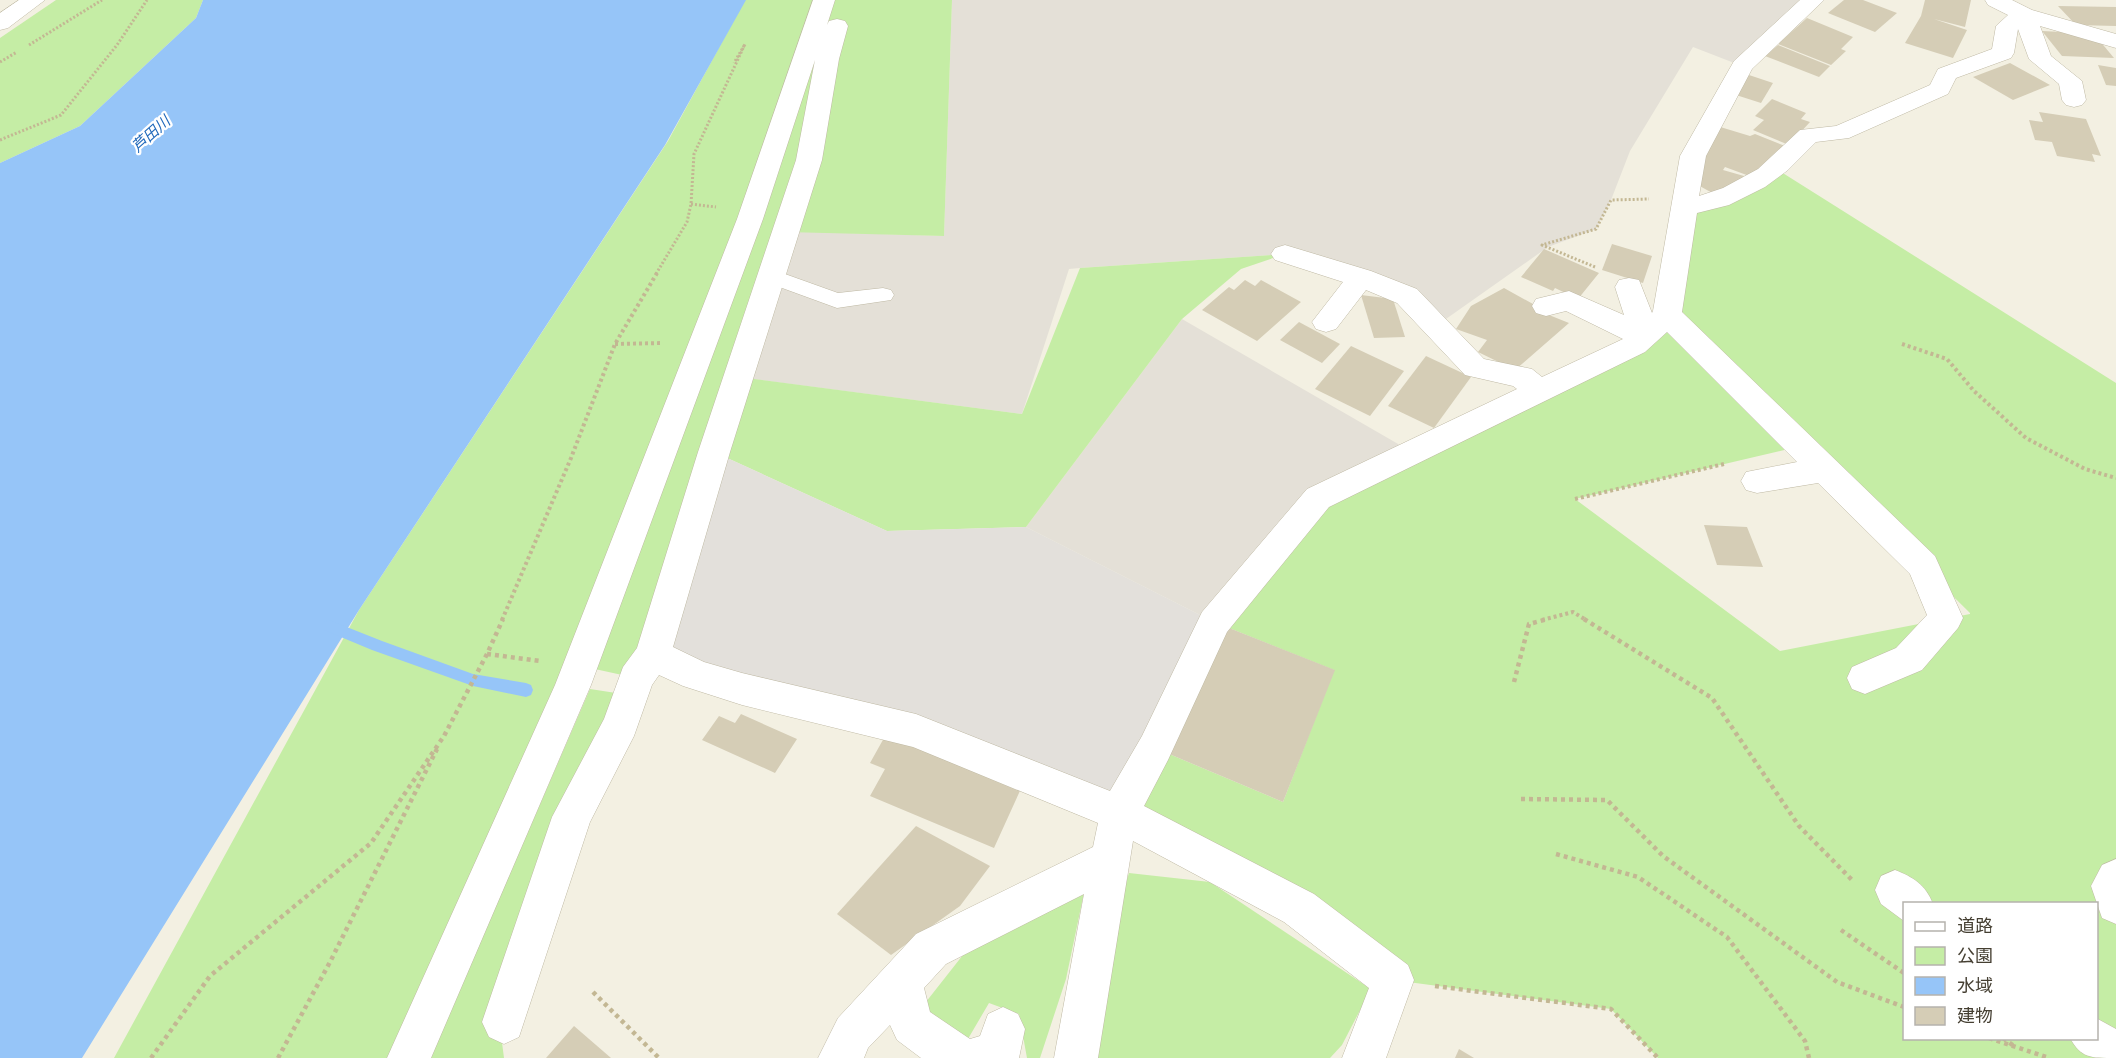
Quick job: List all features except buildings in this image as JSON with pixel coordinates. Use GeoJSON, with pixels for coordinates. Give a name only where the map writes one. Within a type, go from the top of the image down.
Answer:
{"type":"FeatureCollection","features":[{"type":"Feature","properties":{"kind":"street"},"geometry":{"type":"LineString","coordinates":[[0,23],[34,0]]}},
{"type":"Feature","properties":{"kind":"street"},"geometry":{"type":"LineString","coordinates":[[504,1022],[572,817],[621,724],[636,678],[653,654],[714,452],[809,159],[816,58],[824,0]]}},
{"type":"Feature","properties":{"kind":"street"},"geometry":{"type":"LineString","coordinates":[[410,1058],[581,666],[750,219],[816,58],[846,0]]}},
{"type":"Feature","properties":{"kind":"street"},"geometry":{"type":"LineString","coordinates":[[840,1058],[853,1033],[931,949],[1107,861],[1116,831],[1214,622],[1318,498],[1635,345],[1656,326],[1685,202],[1693,156],[1742,66],[1813,0]]}},
{"type":"Feature","properties":{"kind":"street"},"geometry":{"type":"LineString","coordinates":[[1996,0],[2024,15],[2058,17],[2116,41]]}},
{"type":"Feature","properties":{"kind":"street"},"geometry":{"type":"LineString","coordinates":[[1685,202],[1695,207],[1739,190],[1775,168],[1809,135],[1840,133],[1940,89],[1946,74],[2003,53],[2007,26],[2024,15]]}},
{"type":"Feature","properties":{"kind":"street"},"geometry":{"type":"LineString","coordinates":[[2022,59],[2016,37],[2024,15]]}},
{"type":"Feature","properties":{"kind":"street"},"geometry":{"type":"LineString","coordinates":[[2024,15],[2041,58],[2070,81],[2074,100]]}},
{"type":"Feature","properties":{"kind":"street"},"geometry":{"type":"LineString","coordinates":[[1285,254],[1361,278],[1407,296],[1475,368],[1521,377],[1541,391]]}},
{"type":"Feature","properties":{"kind":"street"},"geometry":{"type":"LineString","coordinates":[[1326,322],[1361,278]]}},
{"type":"Feature","properties":{"kind":"street"},"geometry":{"type":"LineString","coordinates":[[1629,287],[1656,326],[1824,470],[1923,566],[1946,618],[1909,659],[1865,678]]}},
{"type":"Feature","properties":{"kind":"street"},"geometry":{"type":"LineString","coordinates":[[1546,306],[1569,301],[1656,326]]}},
{"type":"Feature","properties":{"kind":"street"},"geometry":{"type":"LineString","coordinates":[[1745,472],[1824,470]]}},
{"type":"Feature","properties":{"kind":"street"},"geometry":{"type":"LineString","coordinates":[[653,654],[696,675],[742,689],[916,731],[1116,831],[1299,908],[1393,980],[1364,1058]]}},
{"type":"Feature","properties":{"kind":"street"},"geometry":{"type":"LineString","coordinates":[[1076,1058],[1116,831]]}},
{"type":"Feature","properties":{"kind":"street"},"geometry":{"type":"LineString","coordinates":[[2116,879],[2111,886],[2116,904]]}},
{"type":"Feature","properties":{"kind":"street"},"geometry":{"type":"LineString","coordinates":[[901,981],[912,1025],[958,1058]]}},
{"type":"Feature","properties":{"kind":"street"},"geometry":{"type":"LineString","coordinates":[[2095,1040],[2116,1057]]}},
{"type":"Feature","properties":{"kind":"lane"},"geometry":{"type":"LineString","coordinates":[[771,276],[837,302],[884,295]]}},
{"type":"Feature","properties":{"kind":"path"},"geometry":{"type":"LineString","coordinates":[[27,46],[102,0]]}},
{"type":"Feature","properties":{"kind":"path"},"geometry":{"type":"LineString","coordinates":[[0,140],[61,115],[117,45],[147,0]]}},
{"type":"Feature","properties":{"kind":"path"},"geometry":{"type":"LineString","coordinates":[[278,1058],[330,962],[487,654],[571,458],[615,344],[687,222],[691,204],[694,154],[745,44],[734,63]]}},
{"type":"Feature","properties":{"kind":"path"},"geometry":{"type":"LineString","coordinates":[[0,62],[18,51]]}},
{"type":"Feature","properties":{"kind":"path"},"geometry":{"type":"LineString","coordinates":[[1594,267],[1542,245],[1596,229],[1611,200],[1685,202]]}},
{"type":"Feature","properties":{"kind":"path"},"geometry":{"type":"LineString","coordinates":[[615,344],[703,343]]}},
{"type":"Feature","properties":{"kind":"path"},"geometry":{"type":"LineString","coordinates":[[1902,344],[1947,359],[1974,391],[2026,438],[2085,469],[2116,478]]}},
{"type":"Feature","properties":{"kind":"path"},"geometry":{"type":"LineString","coordinates":[[1575,499],[1745,472]]}},
{"type":"Feature","properties":{"kind":"path"},"geometry":{"type":"LineString","coordinates":[[1514,682],[1529,624],[1573,612],[1712,698],[1799,826],[1855,883]]}},
{"type":"Feature","properties":{"kind":"path"},"geometry":{"type":"LineString","coordinates":[[487,654],[581,666]]}},
{"type":"Feature","properties":{"kind":"path"},"geometry":{"type":"LineString","coordinates":[[151,1058],[210,976],[371,843],[444,736]]}},
{"type":"Feature","properties":{"kind":"path"},"geometry":{"type":"LineString","coordinates":[[1521,799],[1606,800],[1663,856],[1837,982],[1903,1006]]}},
{"type":"Feature","properties":{"kind":"path"},"geometry":{"type":"LineString","coordinates":[[1556,854],[1638,877],[1727,937],[1805,1041],[1809,1058]]}},
{"type":"Feature","properties":{"kind":"path"},"geometry":{"type":"LineString","coordinates":[[1841,930],[1903,972]]}},
{"type":"Feature","properties":{"kind":"path"},"geometry":{"type":"LineString","coordinates":[[1393,980],[1611,1009],[1658,1058]]}},
{"type":"Feature","properties":{"kind":"path"},"geometry":{"type":"LineString","coordinates":[[593,992],[659,1058]]}},
{"type":"Feature","properties":{"kind":"path"},"geometry":{"type":"LineString","coordinates":[[1994,1040],[2049,1058]]}},
{"type":"Feature","properties":{"kind":"path"},"geometry":{"type":"LineString","coordinates":[[2006,1040],[2028,1058]]}},
{"type":"Feature","properties":{"kind":"shaded area"},"geometry":{"type":"Polygon","coordinates":[[[952,0],[1807,0],[1742,66],[1693,47],[1630,151],[1611,200],[1596,229],[1548,247],[1436,326],[1407,296],[1285,254],[1080,268],[1069,269],[1022,414],[738,377],[786,231],[944,236],[952,0]]]}},
{"type":"Feature","properties":{"kind":"shaded area"},"geometry":{"type":"Polygon","coordinates":[[[1182,319],[1412,452],[1214,622],[1026,527],[1182,319]]]}},
{"type":"Feature","properties":{"kind":"shaded area"},"geometry":{"type":"Polygon","coordinates":[[[714,452],[887,531],[1026,527],[1214,622],[1119,813],[653,655],[714,452]]]}},
{"type":"Feature","properties":{"kind":"green space"},"geometry":{"type":"Polygon","coordinates":[[[56,0],[203,0],[196,18],[80,126],[0,163],[0,38],[56,0]]]}},
{"type":"Feature","properties":{"kind":"green space"},"geometry":{"type":"Polygon","coordinates":[[[745,0],[952,0],[944,236],[786,232],[739,377],[1022,414],[1080,268],[1285,254],[1241,269],[1182,319],[1026,527],[887,531],[714,452],[636,678],[581,666],[409,1058],[114,1058],[359,610],[668,141],[745,0]]]}},
{"type":"Feature","properties":{"kind":"green space"},"geometry":{"type":"Polygon","coordinates":[[[1775,168],[2116,383],[2116,1058],[1658,1058],[1611,1009],[1393,980],[1119,813],[1155,748],[1283,802],[1334,670],[1214,622],[1318,498],[1541,391],[1667,315],[1682,220],[1775,168]],[[1801,446],[1575,499],[1780,651],[1970,613],[1801,446]]]}},
{"type":"Feature","properties":{"kind":"green space"},"geometry":{"type":"Polygon","coordinates":[[[590,689],[616,693],[496,996],[504,1058],[430,1058],[590,689]]]}},
{"type":"Feature","properties":{"kind":"green space"},"geometry":{"type":"Polygon","coordinates":[[[1129,873],[1210,882],[1371,989],[1342,1045],[1330,1058],[1095,1058],[1115,916],[1129,873]]]}},
{"type":"Feature","properties":{"kind":"green space"},"geometry":{"type":"Polygon","coordinates":[[[1086,883],[1066,979],[1040,1058],[1027,1058],[1019,1014],[989,1003],[965,1044],[922,1007],[970,946],[1086,883]]]}},
{"type":"Feature","properties":{"kind":"water","name":"芦田川"},"geometry":{"type":"Polygon","coordinates":[[[203,0],[746,0],[665,145],[359,610],[82,1058],[0,1058],[0,163],[80,126],[196,18],[203,0]]]}},
{"type":"Feature","properties":{"kind":"waterway"},"geometry":{"type":"LineString","coordinates":[[329,626],[377,646],[473,680],[526,690]]}}]}
